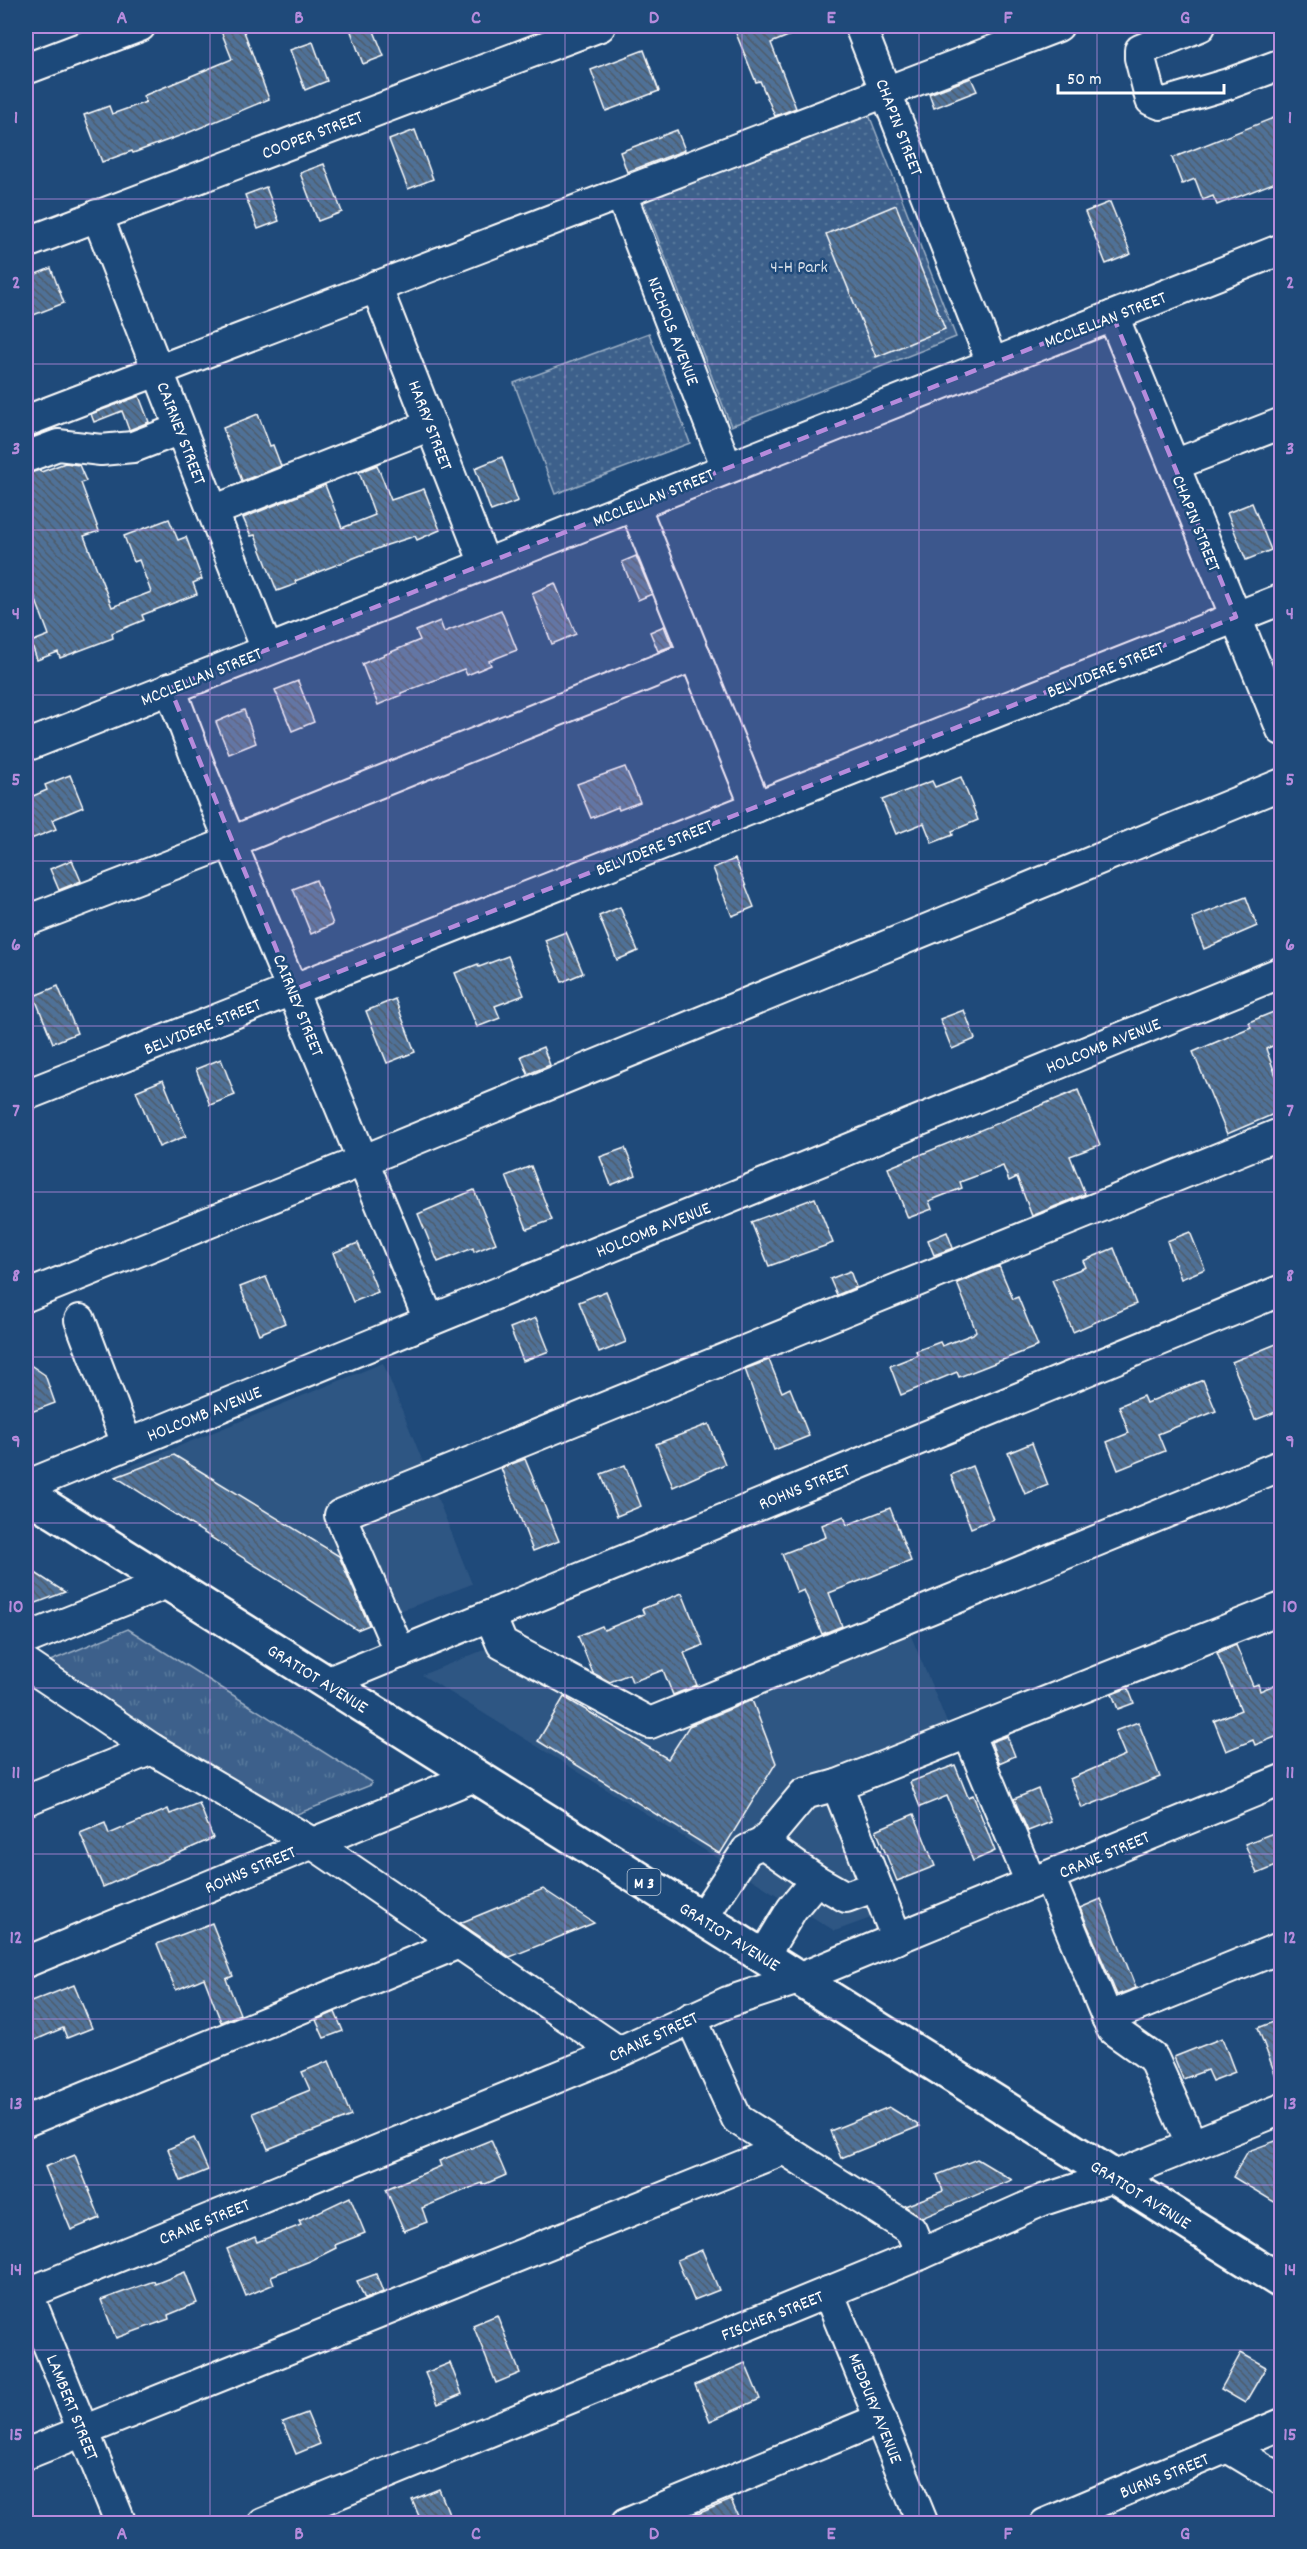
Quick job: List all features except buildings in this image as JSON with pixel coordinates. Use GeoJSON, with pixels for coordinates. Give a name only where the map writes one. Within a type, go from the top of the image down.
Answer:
{"type":"FeatureCollection","features":[{"type":"Feature","properties":{"kind":"main road","name":"GRATIOT AVENUE"},"geometry":{"type":"LineString","coordinates":[[26,1494],[1281,2282]]}},
{"type":"Feature","properties":{"kind":"street"},"geometry":{"type":"LineString","coordinates":[[26,69],[140,26]]}},
{"type":"Feature","properties":{"kind":"street","name":"COOPER STREET"},"geometry":{"type":"LineString","coordinates":[[26,243],[600,26]]}},
{"type":"Feature","properties":{"kind":"street","name":"CHAPIN STREET"},"geometry":{"type":"LineString","coordinates":[[860,26],[992,363]]}},
{"type":"Feature","properties":{"kind":"street"},"geometry":{"type":"LineString","coordinates":[[26,421],[376,285],[621,194],[1058,26]]}},
{"type":"Feature","properties":{"kind":"street"},"geometry":{"type":"LineString","coordinates":[[1200,26],[1140,50],[1151,100],[1155,103],[1161,104],[1228,84],[1281,64]]}},
{"type":"Feature","properties":{"kind":"street","name":"NICHOLS AVENUE"},"geometry":{"type":"LineString","coordinates":[[621,194],[727,468]]}},
{"type":"Feature","properties":{"kind":"street","name":"CAIRNEY STREET"},"geometry":{"type":"LineString","coordinates":[[98,215],[267,650]]}},
{"type":"Feature","properties":{"kind":"street","name":"MCCLELLAN STREET"},"geometry":{"type":"LineString","coordinates":[[26,746],[1281,249]]}},
{"type":"Feature","properties":{"kind":"street","name":"HARRY STREET"},"geometry":{"type":"LineString","coordinates":[[376,285],[485,564]]}},
{"type":"Feature","properties":{"kind":"street","name":"CHAPIN STREET"},"geometry":{"type":"LineString","coordinates":[[1113,316],[1281,730]]}},
{"type":"Feature","properties":{"kind":"street"},"geometry":{"type":"LineString","coordinates":[[1173,465],[1281,423]]}},
{"type":"Feature","properties":{"kind":"street"},"geometry":{"type":"LineString","coordinates":[[213,511],[431,425]]}},
{"type":"Feature","properties":{"kind":"street"},"geometry":{"type":"LineString","coordinates":[[26,457],[58,445],[101,450],[133,447],[180,429]]}},
{"type":"Feature","properties":{"kind":"street"},"geometry":{"type":"LineString","coordinates":[[634,505],[756,807]]}},
{"type":"Feature","properties":{"kind":"street","name":"BELVIDERE STREET"},"geometry":{"type":"LineString","coordinates":[[26,1095],[1281,599]]}},
{"type":"Feature","properties":{"kind":"street"},"geometry":{"type":"LineString","coordinates":[[26,921],[231,842],[695,656]]}},
{"type":"Feature","properties":{"kind":"street","name":"CAIRNEY STREET"},"geometry":{"type":"LineString","coordinates":[[170,688],[231,842],[429,1320]]}},
{"type":"Feature","properties":{"kind":"street"},"geometry":{"type":"LineString","coordinates":[[26,1296],[362,1161],[1281,784]]}},
{"type":"Feature","properties":{"kind":"street","name":"HOLCOMB AVENUE"},"geometry":{"type":"LineString","coordinates":[[26,1486],[1281,972]]}},
{"type":"Feature","properties":{"kind":"street"},"geometry":{"type":"LineString","coordinates":[[400,1653],[340,1515],[1281,1133]]}},
{"type":"Feature","properties":{"kind":"street","name":"ROHNS STREET"},"geometry":{"type":"LineString","coordinates":[[326,1683],[1281,1290]]}},
{"type":"Feature","properties":{"kind":"street"},"geometry":{"type":"LineString","coordinates":[[80,1320],[127,1444]]}},
{"type":"Feature","properties":{"kind":"street"},"geometry":{"type":"LineString","coordinates":[[490,1616],[502,1644],[650,1723],[1281,1466]]}},
{"type":"Feature","properties":{"kind":"street"},"geometry":{"type":"LineString","coordinates":[[26,1639],[167,1583]]}},
{"type":"Feature","properties":{"kind":"street"},"geometry":{"type":"LineString","coordinates":[[702,1918],[747,1850],[763,1843],[804,1794],[837,1785],[1281,1608]]}},
{"type":"Feature","properties":{"kind":"street"},"geometry":{"type":"LineString","coordinates":[[26,1664],[152,1749],[312,1843],[619,2052]]}},
{"type":"Feature","properties":{"kind":"street"},"geometry":{"type":"LineString","coordinates":[[968,1733],[1112,2029],[1153,2058],[1192,2145]]}},
{"type":"Feature","properties":{"kind":"street"},"geometry":{"type":"LineString","coordinates":[[26,1800],[152,1749]]}},
{"type":"Feature","properties":{"kind":"street","name":"ROHNS STREET"},"geometry":{"type":"LineString","coordinates":[[26,1962],[475,1776]]}},
{"type":"Feature","properties":{"kind":"street","name":"CRANE STREET"},"geometry":{"type":"LineString","coordinates":[[26,2293],[619,2052],[728,2002],[798,1979],[1281,1780]]}},
{"type":"Feature","properties":{"kind":"street"},"geometry":{"type":"LineString","coordinates":[[837,1785],[897,1939]]}},
{"type":"Feature","properties":{"kind":"street"},"geometry":{"type":"LineString","coordinates":[[763,1843],[816,1880],[846,1897],[876,1886]]}},
{"type":"Feature","properties":{"kind":"street"},"geometry":{"type":"LineString","coordinates":[[763,1957],[792,1909],[816,1880]]}},
{"type":"Feature","properties":{"kind":"street"},"geometry":{"type":"LineString","coordinates":[[26,2121],[459,1943]]}},
{"type":"Feature","properties":{"kind":"street"},"geometry":{"type":"LineString","coordinates":[[1107,2018],[1281,1947]]}},
{"type":"Feature","properties":{"kind":"street"},"geometry":{"type":"LineString","coordinates":[[690,2018],[737,2119],[910,2230],[921,2254]]}},
{"type":"Feature","properties":{"kind":"street"},"geometry":{"type":"LineString","coordinates":[[1268,2114],[1281,2135]]}},
{"type":"Feature","properties":{"kind":"street","name":"FISCHER STREET"},"geometry":{"type":"LineString","coordinates":[[263,2523],[921,2254],[1043,2200],[1113,2177],[1268,2114]]}},
{"type":"Feature","properties":{"kind":"street"},"geometry":{"type":"LineString","coordinates":[[26,2454],[784,2149]]}},
{"type":"Feature","properties":{"kind":"street","name":"MEDBURY AVENUE"},"geometry":{"type":"LineString","coordinates":[[828,2292],[923,2523]]}},
{"type":"Feature","properties":{"kind":"street","name":"LAMBERT STREET"},"geometry":{"type":"LineString","coordinates":[[26,2293],[122,2523]]}},
{"type":"Feature","properties":{"kind":"street"},"geometry":{"type":"LineString","coordinates":[[626,2523],[880,2419]]}},
{"type":"Feature","properties":{"kind":"street","name":"BURNS STREET"},"geometry":{"type":"LineString","coordinates":[[1045,2523],[1229,2448],[1281,2424]]}},
{"type":"Feature","properties":{"kind":"street"},"geometry":{"type":"LineString","coordinates":[[1229,2448],[1281,2480]]}},
{"type":"Feature","properties":{"kind":"highlighted area"},"geometry":{"type":"Polygon","coordinates":[[[1113,316],[1236,617],[293,990],[170,688],[1113,316]]]}},
{"type":"Feature","properties":{"kind":"shaded area"},"geometry":{"type":"Polygon","coordinates":[[[383,1363],[472,1584],[360,1626],[113,1473],[383,1363]]]}},
{"type":"Feature","properties":{"kind":"shaded area"},"geometry":{"type":"Polygon","coordinates":[[[904,1619],[950,1730],[842,1773],[876,1916],[835,1931],[422,1675],[496,1645],[648,1729],[904,1619]]]}},
{"type":"Feature","properties":{"kind":"green space","name":"4-H Park"},"geometry":{"type":"Polygon","coordinates":[[[866,107],[956,337],[731,426],[641,195],[866,107]]]}},
{"type":"Feature","properties":{"kind":"green space"},"geometry":{"type":"Polygon","coordinates":[[[649,333],[690,443],[555,494],[514,383],[649,333]]]}},
{"type":"Feature","properties":{"kind":"green space"},"geometry":{"type":"Polygon","coordinates":[[[128,1629],[371,1782],[371,1785],[282,1820],[38,1666],[128,1629]]]}}]}
